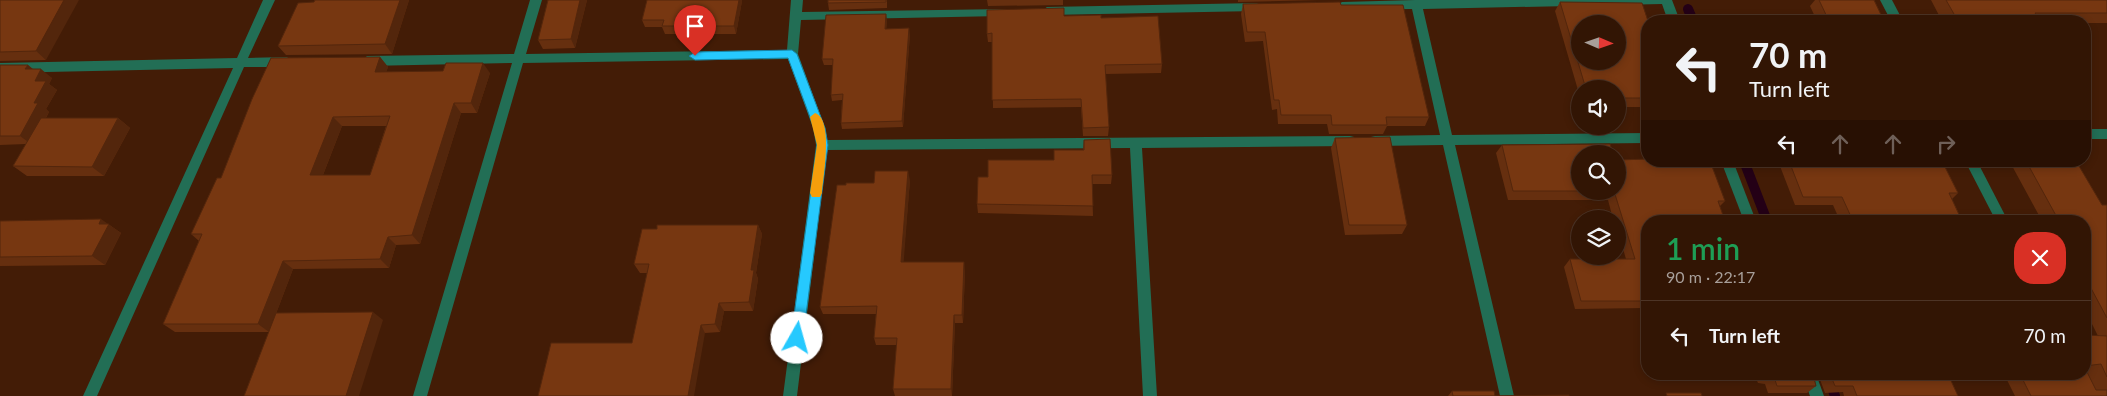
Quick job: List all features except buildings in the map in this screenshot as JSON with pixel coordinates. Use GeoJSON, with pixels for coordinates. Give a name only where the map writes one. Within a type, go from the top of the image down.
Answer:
{"type":"FeatureCollection","features":[{"type":"Feature","properties":{"kind":"street"},"geometry":{"type":"LineString","coordinates":[[90,396],[269,0]]}},
{"type":"Feature","properties":{"kind":"street"},"geometry":{"type":"LineString","coordinates":[[420,396],[536,0]]}},
{"type":"Feature","properties":{"kind":"street"},"geometry":{"type":"LineString","coordinates":[[790,396],[822,145],[820,128],[792,54],[797,0]]}},
{"type":"Feature","properties":{"kind":"street"},"geometry":{"type":"LineString","coordinates":[[1326,6],[1345,3],[1416,4],[1665,0],[1671,15]]}},
{"type":"Feature","properties":{"kind":"street"},"geometry":{"type":"LineString","coordinates":[[1886,0],[1894,15]]}},
{"type":"Feature","properties":{"kind":"street"},"geometry":{"type":"LineString","coordinates":[[1416,4],[1506,396]]}},
{"type":"Feature","properties":{"kind":"street"},"geometry":{"type":"LineString","coordinates":[[1030,11],[1079,5],[1267,7]]}},
{"type":"Feature","properties":{"kind":"street"},"geometry":{"type":"LineString","coordinates":[[795,16],[1011,12]]}},
{"type":"Feature","properties":{"kind":"street"},"geometry":{"type":"LineString","coordinates":[[351,61],[792,54]]}},
{"type":"Feature","properties":{"kind":"street"},"geometry":{"type":"LineString","coordinates":[[0,68],[301,62]]}},
{"type":"Feature","properties":{"kind":"street"},"geometry":{"type":"LineString","coordinates":[[2091,134],[2107,134]]}},
{"type":"Feature","properties":{"kind":"street"},"geometry":{"type":"LineString","coordinates":[[822,145],[1641,138]]}},
{"type":"Feature","properties":{"kind":"street"},"geometry":{"type":"LineString","coordinates":[[1136,142],[1150,396]]}},
{"type":"Feature","properties":{"kind":"street"},"geometry":{"type":"LineString","coordinates":[[1729,167],[1748,215]]}},
{"type":"Feature","properties":{"kind":"street"},"geometry":{"type":"LineString","coordinates":[[1975,167],[1999,215]]}},
{"type":"Feature","properties":{"kind":"street"},"geometry":{"type":"LineString","coordinates":[[1811,380],[1817,396]]}},
{"type":"Feature","properties":{"kind":"waterway"},"geometry":{"type":"LineString","coordinates":[[1688,9],[1690,15]]}},
{"type":"Feature","properties":{"kind":"waterway"},"geometry":{"type":"LineString","coordinates":[[1746,167],[1765,215]]}},
{"type":"Feature","properties":{"kind":"waterway"},"geometry":{"type":"LineString","coordinates":[[1829,380],[1835,396]]}},
{"type":"Feature","properties":{"kind":"slow traffic"},"geometry":{"type":"LineString","coordinates":[[815,117],[820,128],[822,145],[816,193]]}},
{"type":"Feature","properties":{"kind":"route"},"geometry":{"type":"LineString","coordinates":[[695,56],[792,54],[820,128],[822,145],[797,338]]}}]}
